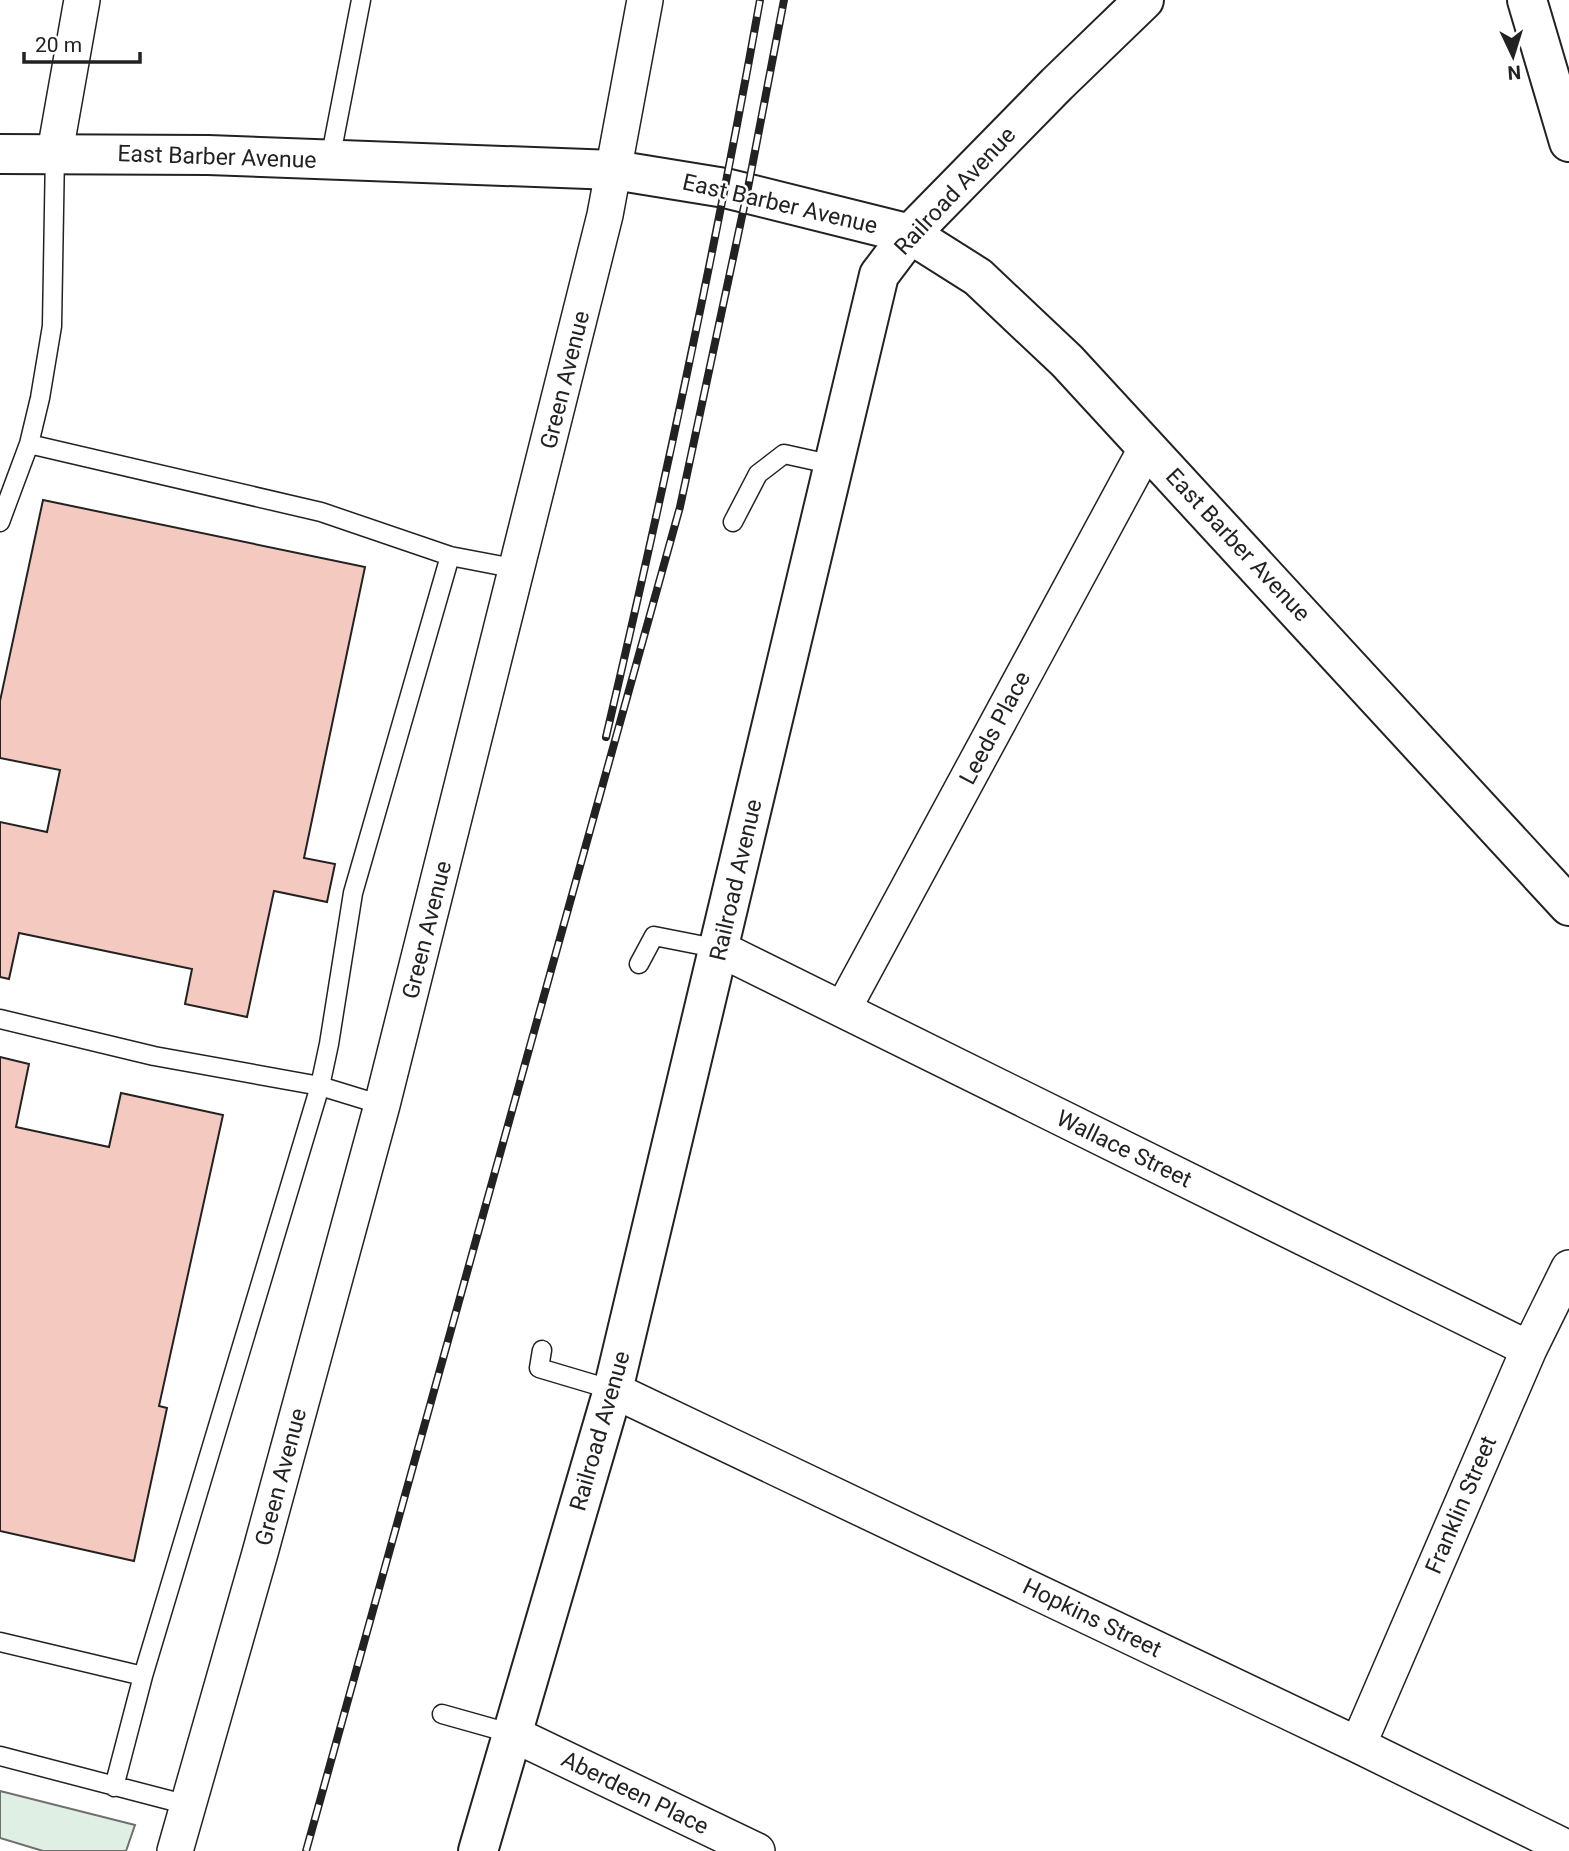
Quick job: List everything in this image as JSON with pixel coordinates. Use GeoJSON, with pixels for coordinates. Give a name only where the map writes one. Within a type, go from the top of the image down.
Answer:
{"type":"FeatureCollection","features":[{"type":"Feature","properties":{"kind":"street"},"geometry":{"type":"LineString","coordinates":[[55,152],[82,0]]}},
{"type":"Feature","properties":{"kind":"street","name":"Green Avenue"},"geometry":{"type":"LineString","coordinates":[[175,1851],[383,1105],[606,215],[645,0]]}},
{"type":"Feature","properties":{"kind":"street","name":"Railroad Avenue"},"geometry":{"type":"LineString","coordinates":[[478,1851],[613,1390],[879,275],[910,234],[1057,84],[1144,0]]}},
{"type":"Feature","properties":{"kind":"street"},"geometry":{"type":"LineString","coordinates":[[1527,0],[1569,142]]}},
{"type":"Feature","properties":{"kind":"street","name":"East Barber Avenue"},"geometry":{"type":"LineString","coordinates":[[0,154],[55,152],[614,170],[747,192],[910,234],[978,277],[1068,361],[1569,906]]}},
{"type":"Feature","properties":{"kind":"street","name":"Leeds Place"},"geometry":{"type":"LineString","coordinates":[[843,1009],[1147,447]]}},
{"type":"Feature","properties":{"kind":"street","name":"Wallace Street"},"geometry":{"type":"LineString","coordinates":[[720,949],[1529,1349]]}},
{"type":"Feature","properties":{"kind":"street","name":"Franklin Street"},"geometry":{"type":"LineString","coordinates":[[1358,1745],[1529,1349],[1569,1268]]}},
{"type":"Feature","properties":{"kind":"street","name":"Hopkins Street"},"geometry":{"type":"LineString","coordinates":[[613,1390],[1358,1745],[1569,1849]]}},
{"type":"Feature","properties":{"kind":"street","name":"Aberdeen Place"},"geometry":{"type":"LineString","coordinates":[[513,1734],[757,1851]]}},
{"type":"Feature","properties":{"kind":"lane"},"geometry":{"type":"LineString","coordinates":[[330,160],[361,0]]}},
{"type":"Feature","properties":{"kind":"lane"},"geometry":{"type":"LineString","coordinates":[[0,522],[29,444],[52,326],[55,152]]}},
{"type":"Feature","properties":{"kind":"lane"},"geometry":{"type":"LineString","coordinates":[[29,444],[321,512],[450,556],[518,569]]}},
{"type":"Feature","properties":{"kind":"lane"},"geometry":{"type":"LineString","coordinates":[[733,522],[758,474],[784,454],[834,465]]}},
{"type":"Feature","properties":{"kind":"lane"},"geometry":{"type":"LineString","coordinates":[[114,1787],[143,1676],[320,1086],[330,1044],[353,893],[450,556]]}},
{"type":"Feature","properties":{"kind":"lane"},"geometry":{"type":"LineString","coordinates":[[639,964],[654,936],[720,949]]}},
{"type":"Feature","properties":{"kind":"lane"},"geometry":{"type":"LineString","coordinates":[[0,1019],[154,1056],[320,1086],[383,1105]]}},
{"type":"Feature","properties":{"kind":"lane"},"geometry":{"type":"LineString","coordinates":[[542,1350],[539,1368],[613,1390]]}},
{"type":"Feature","properties":{"kind":"lane"},"geometry":{"type":"LineString","coordinates":[[0,1642],[143,1676]]}},
{"type":"Feature","properties":{"kind":"lane"},"geometry":{"type":"LineString","coordinates":[[442,1714],[513,1734]]}},
{"type":"Feature","properties":{"kind":"lane"},"geometry":{"type":"LineString","coordinates":[[0,1756],[188,1805]]}},
{"type":"Feature","properties":{"kind":"green space"},"geometry":{"type":"Polygon","coordinates":[[[0,1791],[135,1825],[126,1851],[43,1851],[0,1838],[0,1791]]]}},
{"type":"Feature","properties":{"kind":"building"},"geometry":{"type":"Polygon","coordinates":[[[43,500],[365,567],[304,858],[335,864],[327,902],[274,891],[247,1017],[185,1004],[192,969],[19,933],[9,979],[0,977],[0,822],[47,832],[60,770],[0,758],[0,701],[43,500]]]}},
{"type":"Feature","properties":{"kind":"building"},"geometry":{"type":"Polygon","coordinates":[[[0,1057],[29,1064],[16,1127],[109,1147],[121,1093],[223,1115],[159,1406],[167,1408],[134,1561],[0,1531],[0,1057]]]}},
{"type":"Feature","properties":{"kind":"railway"},"geometry":{"type":"LineString","coordinates":[[606,737],[688,370],[760,0]]}},
{"type":"Feature","properties":{"kind":"railway"},"geometry":{"type":"LineString","coordinates":[[306,1851],[680,507],[747,193],[784,0]]}}]}
